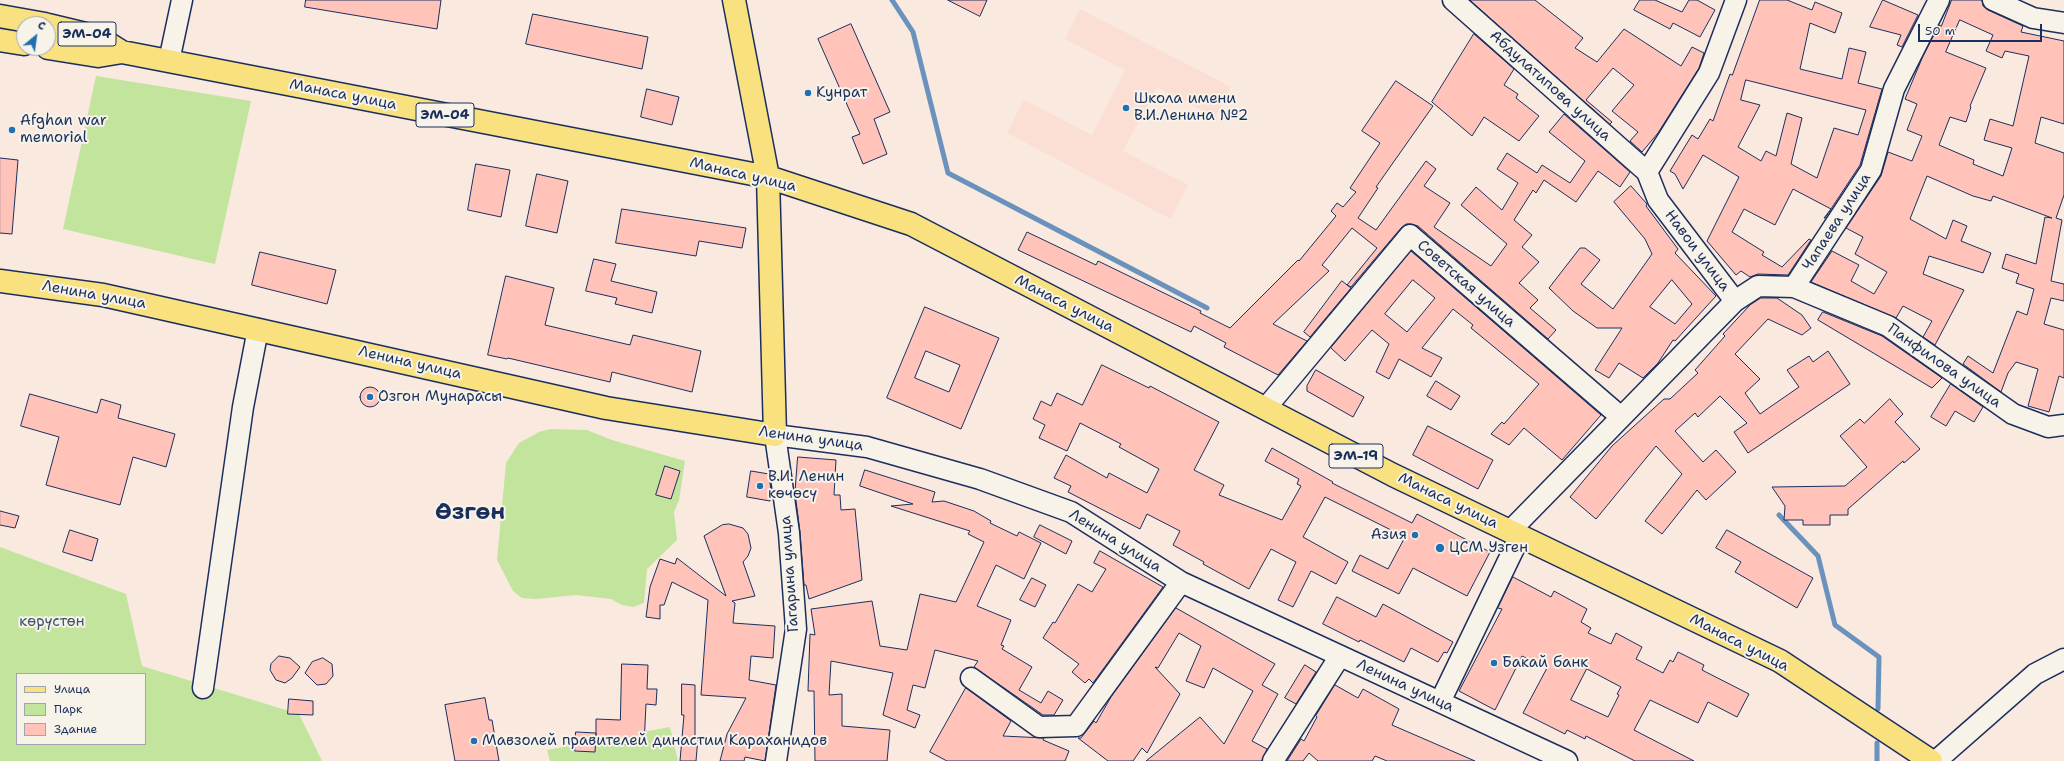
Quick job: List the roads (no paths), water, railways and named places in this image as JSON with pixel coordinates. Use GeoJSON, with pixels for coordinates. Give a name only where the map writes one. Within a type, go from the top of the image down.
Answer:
{"type":"FeatureCollection","features":[{"type":"Feature","properties":{"kind":"main road"},"geometry":{"type":"LineString","coordinates":[[734,0],[768,177],[775,435]]}},
{"type":"Feature","properties":{"kind":"main road","name":"ЭМ-04"},"geometry":{"type":"LineString","coordinates":[[0,16],[16,19]]}},
{"type":"Feature","properties":{"kind":"main road","name":"Манаса улица"},"geometry":{"type":"LineString","coordinates":[[56,27],[98,37],[122,52]]}},
{"type":"Feature","properties":{"kind":"main road"},"geometry":{"type":"LineString","coordinates":[[0,40],[16,43]]}},
{"type":"Feature","properties":{"kind":"main road","name":"Манаса улица"},"geometry":{"type":"LineString","coordinates":[[56,49],[98,56],[122,52],[768,177],[910,224],[1393,475],[1780,661],[1931,761]]}},
{"type":"Feature","properties":{"kind":"main road","name":"Ленина улица"},"geometry":{"type":"LineString","coordinates":[[0,281],[103,295],[606,408],[775,435]]}},
{"type":"Feature","properties":{"kind":"street"},"geometry":{"type":"LineString","coordinates":[[169,61],[182,0]]}},
{"type":"Feature","properties":{"kind":"street","name":"Абдулатипова улица"},"geometry":{"type":"LineString","coordinates":[[1453,0],[1647,172]]}},
{"type":"Feature","properties":{"kind":"street"},"geometry":{"type":"LineString","coordinates":[[1647,172],[1709,73],[1736,0]]}},
{"type":"Feature","properties":{"kind":"street","name":"Чапаева улица"},"geometry":{"type":"LineString","coordinates":[[1794,287],[1872,170],[1894,89],[1939,0]]}},
{"type":"Feature","properties":{"kind":"street"},"geometry":{"type":"LineString","coordinates":[[1993,0],[2033,18],[2064,23]]}},
{"type":"Feature","properties":{"kind":"street","name":"Навои улица"},"geometry":{"type":"LineString","coordinates":[[1440,702],[1515,534],[1621,417],[1735,302],[1658,200],[1647,172]]}},
{"type":"Feature","properties":{"kind":"street","name":"Советская улица"},"geometry":{"type":"LineString","coordinates":[[1265,408],[1410,235],[1621,417]]}},
{"type":"Feature","properties":{"kind":"street","name":"Панфилова улица"},"geometry":{"type":"LineString","coordinates":[[1735,302],[1758,286],[1794,287],[1888,326],[2013,414],[2048,427],[2064,425]]}},
{"type":"Feature","properties":{"kind":"street"},"geometry":{"type":"LineString","coordinates":[[203,688],[243,407],[258,329]]}},
{"type":"Feature","properties":{"kind":"street","name":"Ленина улица"},"geometry":{"type":"LineString","coordinates":[[775,435],[867,447],[980,478],[1071,512],[1181,582],[1567,761]]}},
{"type":"Feature","properties":{"kind":"street","name":"Гагарина улица"},"geometry":{"type":"LineString","coordinates":[[775,435],[789,533],[796,629],[776,761]]}},
{"type":"Feature","properties":{"kind":"street"},"geometry":{"type":"LineString","coordinates":[[971,678],[1039,727],[1076,726],[1181,582]]}},
{"type":"Feature","properties":{"kind":"street"},"geometry":{"type":"LineString","coordinates":[[1273,761],[1340,656]]}},
{"type":"Feature","properties":{"kind":"street"},"geometry":{"type":"LineString","coordinates":[[1936,761],[2034,674],[2064,659]]}},
{"type":"Feature","properties":{"kind":"waterway"},"geometry":{"type":"LineString","coordinates":[[892,0],[913,32],[948,173],[1207,308]]}},
{"type":"Feature","properties":{"kind":"waterway"},"geometry":{"type":"LineString","coordinates":[[1779,515],[1818,556],[1835,625],[1879,657],[1878,709]]}},
{"type":"Feature","properties":{"kind":"waterway"},"geometry":{"type":"LineString","coordinates":[[1877,743],[1877,761]]}},
{"type":"Feature","properties":{"kind":"place","name":"Кунрат"},"geometry":{"type":"Point","coordinates":[808,93]}},
{"type":"Feature","properties":{"kind":"place","name":"Школа имени В.И.Ленина №2"},"geometry":{"type":"Point","coordinates":[1126,108]}},
{"type":"Feature","properties":{"kind":"place","name":"Afghan war memorial"},"geometry":{"type":"Point","coordinates":[12,130]}},
{"type":"Feature","properties":{"kind":"place","name":"Озгон Мунарасы"},"geometry":{"type":"Point","coordinates":[370,397]}},
{"type":"Feature","properties":{"kind":"place","name":"В.И. Ленин көчөсү"},"geometry":{"type":"Point","coordinates":[760,486]}},
{"type":"Feature","properties":{"kind":"place","name":"Азия"},"geometry":{"type":"Point","coordinates":[1415,535]}},
{"type":"Feature","properties":{"kind":"place","name":"ЦСМ Узген"},"geometry":{"type":"Point","coordinates":[1440,548]}},
{"type":"Feature","properties":{"kind":"place","name":"Бакай банк"},"geometry":{"type":"Point","coordinates":[1494,663]}},
{"type":"Feature","properties":{"kind":"place","name":"Мавзолей правителей династии Караханидов"},"geometry":{"type":"Point","coordinates":[474,741]}},
{"type":"Feature","properties":{"kind":"district","name":"Өзгөн"},"geometry":{"type":"Point","coordinates":[470,513]}},
{"type":"Feature","properties":{"kind":"park label","name":"көрүстөн"},"geometry":{"type":"Point","coordinates":[52,622]}}]}
